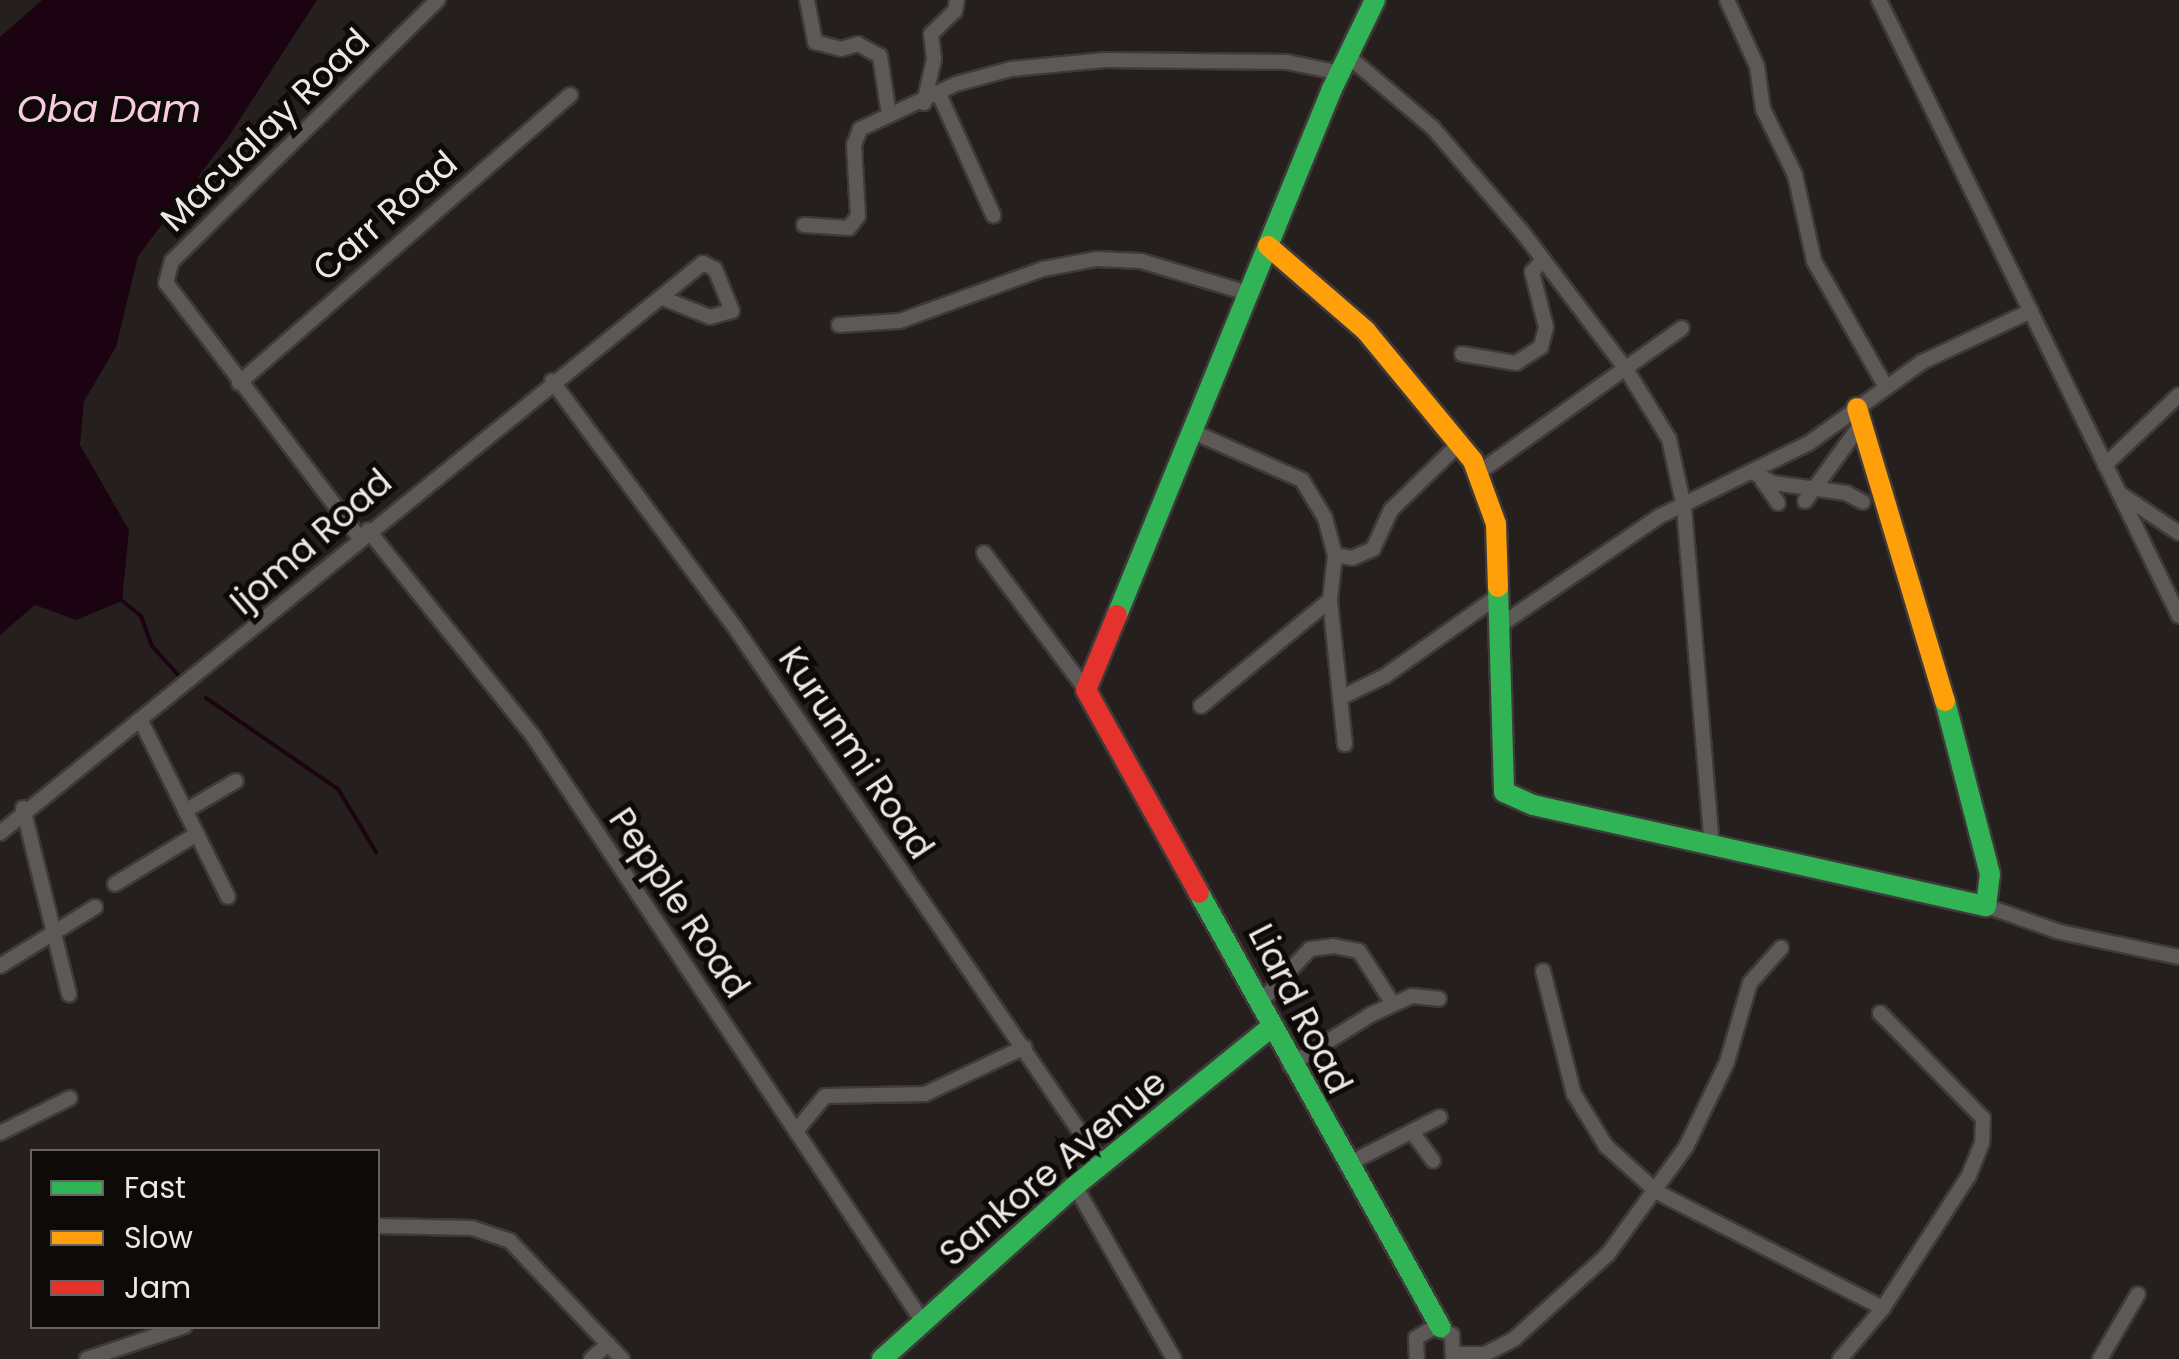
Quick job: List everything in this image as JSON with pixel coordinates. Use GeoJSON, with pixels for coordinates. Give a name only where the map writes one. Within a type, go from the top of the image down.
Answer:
{"type":"FeatureCollection","features":[{"type":"Feature","properties":{"kind":"street"},"geometry":{"type":"LineString","coordinates":[[807,0],[814,42],[829,48],[870,46],[880,56],[889,114]]}},
{"type":"Feature","properties":{"kind":"street"},"geometry":{"type":"LineString","coordinates":[[924,103],[934,60],[930,34],[955,11],[956,0]]}},
{"type":"Feature","properties":{"kind":"street"},"geometry":{"type":"LineString","coordinates":[[1086,690],[1344,64],[1375,0]]}},
{"type":"Feature","properties":{"kind":"street"},"geometry":{"type":"LineString","coordinates":[[1728,0],[1757,66],[1763,109],[1795,175],[1814,262],[1886,387]]}},
{"type":"Feature","properties":{"kind":"street"},"geometry":{"type":"LineString","coordinates":[[1878,0],[2179,616]]}},
{"type":"Feature","properties":{"kind":"street","name":"Macualay Road"},"geometry":{"type":"LineString","coordinates":[[178,303],[166,283],[172,261],[435,6]]}},
{"type":"Feature","properties":{"kind":"street"},"geometry":{"type":"LineString","coordinates":[[804,225],[838,230],[856,221],[854,145],[860,129],[939,94],[1012,69],[1106,60],[1344,64],[1433,128],[1544,260],[1626,369],[1669,439],[1684,507],[1712,846]]}},
{"type":"Feature","properties":{"kind":"street"},"geometry":{"type":"LineString","coordinates":[[939,94],[993,216]]}},
{"type":"Feature","properties":{"kind":"street","name":"Carr Road"},"geometry":{"type":"LineString","coordinates":[[239,383],[570,95]]}},
{"type":"Feature","properties":{"kind":"street"},"geometry":{"type":"LineString","coordinates":[[1268,246],[1366,331],[1460,443],[1478,472],[1496,524],[1502,624],[1504,792],[1712,846],[1986,906],[2060,932],[2179,957]]}},
{"type":"Feature","properties":{"kind":"street"},"geometry":{"type":"LineString","coordinates":[[840,326],[900,321],[1043,269],[1098,259],[1141,261],[1248,294]]}},
{"type":"Feature","properties":{"kind":"street"},"geometry":{"type":"LineString","coordinates":[[1462,354],[1516,363],[1542,346],[1546,327],[1532,272],[1544,260]]}},
{"type":"Feature","properties":{"kind":"street","name":"Ijoma Road"},"geometry":{"type":"LineString","coordinates":[[0,832],[22,808],[142,722],[363,533],[552,381],[662,298],[710,264],[732,311],[710,317],[662,298]]}},
{"type":"Feature","properties":{"kind":"street","name":"Pepple Road"},"geometry":{"type":"LineString","coordinates":[[178,303],[239,383],[533,736],[924,1322]]}},
{"type":"Feature","properties":{"kind":"street"},"geometry":{"type":"LineString","coordinates":[[1809,497],[1860,415],[1886,387],[1922,362],[2030,310]]}},
{"type":"Feature","properties":{"kind":"street"},"geometry":{"type":"LineString","coordinates":[[1478,472],[1682,328]]}},
{"type":"Feature","properties":{"kind":"street","name":"Kurunmi Road"},"geometry":{"type":"LineString","coordinates":[[552,381],[734,626],[1102,1164]]}},
{"type":"Feature","properties":{"kind":"street"},"geometry":{"type":"LineString","coordinates":[[2105,465],[2179,394]]}},
{"type":"Feature","properties":{"kind":"street"},"geometry":{"type":"LineString","coordinates":[[1502,624],[1658,518],[1757,475],[1860,415]]}},
{"type":"Feature","properties":{"kind":"street"},"geometry":{"type":"LineString","coordinates":[[1860,415],[1972,791],[1990,874],[1986,906]]}},
{"type":"Feature","properties":{"kind":"street"},"geometry":{"type":"LineString","coordinates":[[1191,431],[1302,480],[1325,518],[1334,555],[1330,600],[1345,744]]}},
{"type":"Feature","properties":{"kind":"street"},"geometry":{"type":"LineString","coordinates":[[1334,555],[1352,558],[1373,549],[1390,510],[1460,443]]}},
{"type":"Feature","properties":{"kind":"street"},"geometry":{"type":"LineString","coordinates":[[1757,475],[1809,497],[1846,493],[1864,502]]}},
{"type":"Feature","properties":{"kind":"street"},"geometry":{"type":"LineString","coordinates":[[1757,475],[1778,503]]}},
{"type":"Feature","properties":{"kind":"street"},"geometry":{"type":"LineString","coordinates":[[2118,492],[2179,533]]}},
{"type":"Feature","properties":{"kind":"street"},"geometry":{"type":"LineString","coordinates":[[984,554],[1086,690]]}},
{"type":"Feature","properties":{"kind":"street"},"geometry":{"type":"LineString","coordinates":[[1340,698],[1384,676],[1501,594]]}},
{"type":"Feature","properties":{"kind":"street"},"geometry":{"type":"LineString","coordinates":[[1201,706],[1330,600]]}},
{"type":"Feature","properties":{"kind":"street","name":"Liard Road"},"geometry":{"type":"LineString","coordinates":[[1086,690],[1269,1029],[1441,1328]]}},
{"type":"Feature","properties":{"kind":"street"},"geometry":{"type":"LineString","coordinates":[[142,722],[228,898]]}},
{"type":"Feature","properties":{"kind":"street"},"geometry":{"type":"LineString","coordinates":[[185,810],[236,782]]}},
{"type":"Feature","properties":{"kind":"street"},"geometry":{"type":"LineString","coordinates":[[22,808],[58,931],[69,994]]}},
{"type":"Feature","properties":{"kind":"street"},"geometry":{"type":"LineString","coordinates":[[115,884],[197,834]]}},
{"type":"Feature","properties":{"kind":"street"},"geometry":{"type":"LineString","coordinates":[[0,966],[95,907]]}},
{"type":"Feature","properties":{"kind":"street"},"geometry":{"type":"LineString","coordinates":[[1258,1005],[1310,948],[1334,946],[1359,951],[1393,1004]]}},
{"type":"Feature","properties":{"kind":"street"},"geometry":{"type":"LineString","coordinates":[[1416,1359],[1416,1338],[1441,1328],[1452,1334],[1454,1356],[1485,1354],[1540,1321],[1608,1254],[1657,1192],[1727,1062],[1750,982],[1780,948]]}},
{"type":"Feature","properties":{"kind":"street"},"geometry":{"type":"LineString","coordinates":[[1543,971],[1574,1094],[1589,1124],[1657,1192],[1883,1308]]}},
{"type":"Feature","properties":{"kind":"street"},"geometry":{"type":"LineString","coordinates":[[1290,1065],[1393,1004],[1412,996],[1439,998]]}},
{"type":"Feature","properties":{"kind":"street"},"geometry":{"type":"LineString","coordinates":[[1840,1359],[1883,1308],[1968,1177],[1982,1143],[1982,1118],[1880,1013]]}},
{"type":"Feature","properties":{"kind":"street","name":"Sankore Avenue"},"geometry":{"type":"LineString","coordinates":[[882,1359],[1075,1186],[1269,1029]]}},
{"type":"Feature","properties":{"kind":"street"},"geometry":{"type":"LineString","coordinates":[[796,1131],[825,1096],[924,1094],[1025,1047]]}},
{"type":"Feature","properties":{"kind":"street"},"geometry":{"type":"LineString","coordinates":[[0,1133],[70,1098]]}},
{"type":"Feature","properties":{"kind":"street"},"geometry":{"type":"LineString","coordinates":[[1348,1164],[1440,1117]]}},
{"type":"Feature","properties":{"kind":"street"},"geometry":{"type":"LineString","coordinates":[[1413,1133],[1433,1161]]}},
{"type":"Feature","properties":{"kind":"street"},"geometry":{"type":"LineString","coordinates":[[1075,1186],[1174,1359]]}},
{"type":"Feature","properties":{"kind":"street"},"geometry":{"type":"LineString","coordinates":[[380,1226],[472,1228],[510,1241],[622,1359]]}},
{"type":"Feature","properties":{"kind":"street"},"geometry":{"type":"LineString","coordinates":[[2100,1359],[2138,1294]]}},
{"type":"Feature","properties":{"kind":"street"},"geometry":{"type":"LineString","coordinates":[[87,1359],[104,1357],[176,1329]]}},
{"type":"Feature","properties":{"kind":"street"},"geometry":{"type":"LineString","coordinates":[[591,1359],[608,1344]]}},
{"type":"Feature","properties":{"kind":"water","name":"Oba Dam"},"geometry":{"type":"Polygon","coordinates":[[[42,0],[317,0],[229,136],[138,256],[116,347],[84,401],[80,445],[129,530],[122,601],[76,620],[35,605],[0,635],[0,37],[42,0]]]}},
{"type":"Feature","properties":{"kind":"waterway"},"geometry":{"type":"LineString","coordinates":[[120,599],[141,616],[152,646],[178,675]]}},
{"type":"Feature","properties":{"kind":"waterway"},"geometry":{"type":"LineString","coordinates":[[206,698],[338,789],[376,852]]}},
{"type":"Feature","properties":{"kind":"traffic: fast"},"geometry":{"type":"LineString","coordinates":[[1117,615],[1332,89],[1375,0]]}},
{"type":"Feature","properties":{"kind":"traffic: fast"},"geometry":{"type":"LineString","coordinates":[[1498,587],[1504,792],[1533,805],[1986,906],[1990,874],[1945,701]]}},
{"type":"Feature","properties":{"kind":"traffic: fast"},"geometry":{"type":"LineString","coordinates":[[1199,893],[1441,1327]]}},
{"type":"Feature","properties":{"kind":"traffic: fast"},"geometry":{"type":"LineString","coordinates":[[882,1359],[1075,1186],[1269,1029]]}},
{"type":"Feature","properties":{"kind":"traffic: slow"},"geometry":{"type":"LineString","coordinates":[[1268,246],[1366,331],[1473,461],[1496,524],[1498,587]]}},
{"type":"Feature","properties":{"kind":"traffic: slow"},"geometry":{"type":"LineString","coordinates":[[1857,408],[1945,701]]}},
{"type":"Feature","properties":{"kind":"traffic: jam"},"geometry":{"type":"LineString","coordinates":[[1117,615],[1086,690],[1199,893]]}}]}
